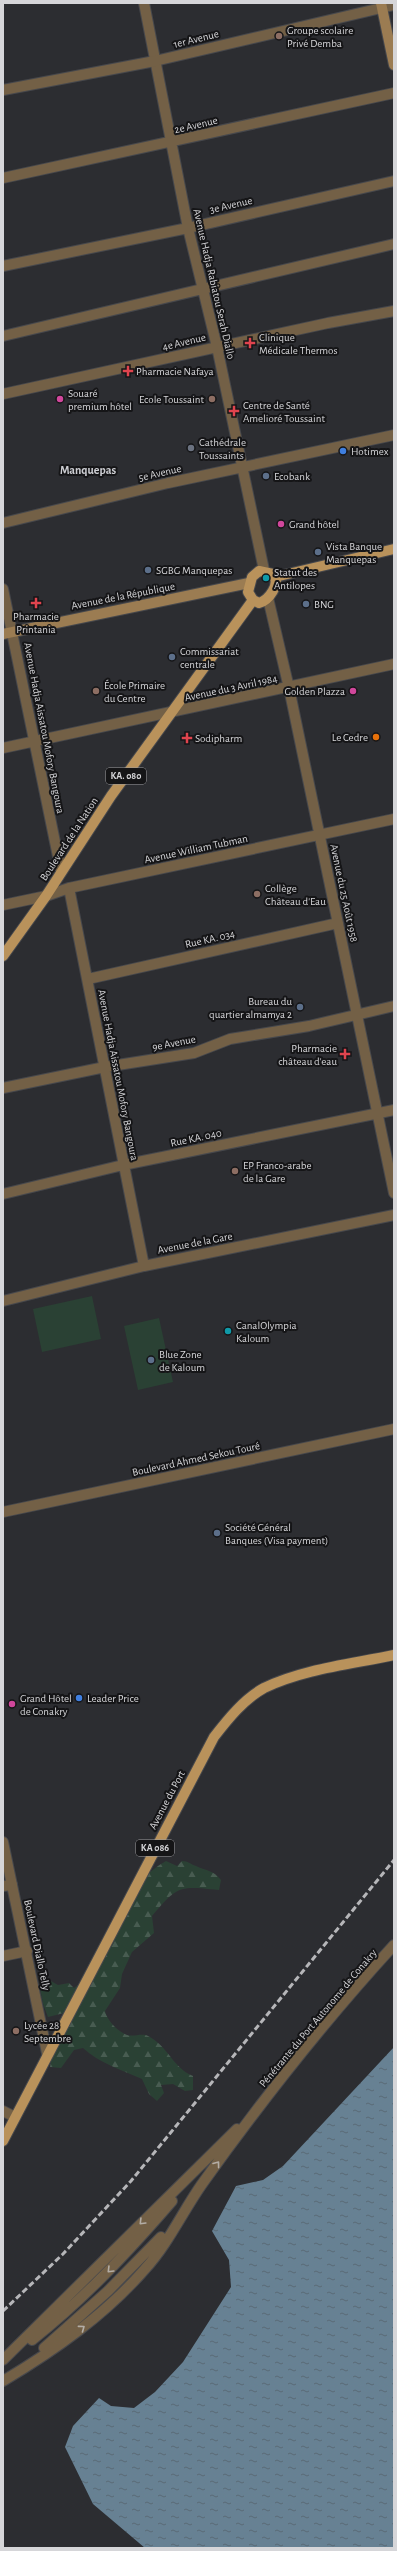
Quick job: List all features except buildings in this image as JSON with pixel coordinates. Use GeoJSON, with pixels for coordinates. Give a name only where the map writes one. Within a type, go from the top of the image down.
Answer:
{"type":"FeatureCollection","features":[{"type":"Feature","properties":{"kind":"main road"},"geometry":{"type":"LineString","coordinates":[[381,5],[394,65]]}},
{"type":"Feature","properties":{"kind":"main road"},"geometry":{"type":"LineString","coordinates":[[275,576],[272,592],[268,598],[259,603],[253,600],[248,592],[249,583],[255,573],[264,570],[275,576],[394,549]]}},
{"type":"Feature","properties":{"kind":"main road","name":"Avenue de la République"},"geometry":{"type":"LineString","coordinates":[[8,633],[249,583]]}},
{"type":"Feature","properties":{"kind":"main road","name":"Boulevard de la Nation"},"geometry":{"type":"LineString","coordinates":[[3,956],[46,896],[61,871],[171,713],[253,600]]}},
{"type":"Feature","properties":{"kind":"main road","name":"Avenue du Port"},"geometry":{"type":"LineString","coordinates":[[3,2141],[47,2053],[214,1737],[243,1703],[264,1688],[297,1676],[394,1655]]}},
{"type":"Feature","properties":{"kind":"street","name":"Avenue Hadja Rabiatou Serah Diallo"},"geometry":{"type":"LineString","coordinates":[[144,3],[188,228],[201,288],[217,347],[264,570]]}},
{"type":"Feature","properties":{"kind":"street","name":"1er Avenue"},"geometry":{"type":"LineString","coordinates":[[3,90],[155,61],[381,5],[394,4]]}},
{"type":"Feature","properties":{"kind":"street","name":"2e Avenue"},"geometry":{"type":"LineString","coordinates":[[3,178],[171,143],[394,93]]}},
{"type":"Feature","properties":{"kind":"street","name":"3e Avenue"},"geometry":{"type":"LineString","coordinates":[[3,266],[188,228],[394,181]]}},
{"type":"Feature","properties":{"kind":"street"},"geometry":{"type":"LineString","coordinates":[[3,336],[201,288],[394,244]]}},
{"type":"Feature","properties":{"kind":"street","name":"4e Avenue"},"geometry":{"type":"LineString","coordinates":[[3,394],[217,347],[394,311]]}},
{"type":"Feature","properties":{"kind":"street","name":"5e Avenue"},"geometry":{"type":"LineString","coordinates":[[3,523],[168,484],[394,435]]}},
{"type":"Feature","properties":{"kind":"street","name":"Avenue Hadja Aissatou Mofory Bangoura"},"geometry":{"type":"LineString","coordinates":[[3,589],[8,633],[35,741],[61,871]]}},
{"type":"Feature","properties":{"kind":"street","name":"Avenue du 25 Août 1958"},"geometry":{"type":"LineString","coordinates":[[268,598],[289,688],[394,1193]]}},
{"type":"Feature","properties":{"kind":"street","name":"Avenue du 3 Avril 1984"},"geometry":{"type":"LineString","coordinates":[[3,748],[289,688],[394,664]]}},
{"type":"Feature","properties":{"kind":"street","name":"Avenue William Tubman"},"geometry":{"type":"LineString","coordinates":[[3,906],[46,896],[69,888],[394,819]]}},
{"type":"Feature","properties":{"kind":"street","name":"Avenue Hadja Aissatou Mofory Bangoura"},"geometry":{"type":"LineString","coordinates":[[69,888],[144,1266]]}},
{"type":"Feature","properties":{"kind":"street","name":"Rue KA. 034"},"geometry":{"type":"LineString","coordinates":[[88,979],[338,923]]}},
{"type":"Feature","properties":{"kind":"street","name":"9e Avenue"},"geometry":{"type":"LineString","coordinates":[[3,1088],[105,1066],[194,1053],[230,1039],[309,1026],[394,1006]]}},
{"type":"Feature","properties":{"kind":"street","name":"Rue KA. 040"},"geometry":{"type":"LineString","coordinates":[[3,1194],[123,1165],[394,1110]]}},
{"type":"Feature","properties":{"kind":"street","name":"Avenue de la Gare"},"geometry":{"type":"LineString","coordinates":[[3,1302],[144,1266],[394,1215]]}},
{"type":"Feature","properties":{"kind":"street","name":"Boulevard Ahmed Sekou Touré"},"geometry":{"type":"LineString","coordinates":[[3,1512],[394,1429]]}},
{"type":"Feature","properties":{"kind":"street","name":"Boulevard Diallo Telly"},"geometry":{"type":"LineString","coordinates":[[3,1842],[8,1886],[27,1951],[47,2053]]}},
{"type":"Feature","properties":{"kind":"street","name":"Pénétrante du Port Autonome de Conakry"},"geometry":{"type":"LineString","coordinates":[[260,2106],[394,1945]]}},
{"type":"Feature","properties":{"kind":"street"},"geometry":{"type":"LineString","coordinates":[[3,1956],[27,1951]]}},
{"type":"Feature","properties":{"kind":"street"},"geometry":{"type":"LineString","coordinates":[[3,2362],[260,2106]]}},
{"type":"Feature","properties":{"kind":"street"},"geometry":{"type":"LineString","coordinates":[[3,2381],[82,2316],[138,2262],[202,2184],[260,2106]]}},
{"type":"Feature","properties":{"kind":"street"},"geometry":{"type":"LineString","coordinates":[[3,2111],[15,2117]]}},
{"type":"Feature","properties":{"kind":"green space"},"geometry":{"type":"Polygon","coordinates":[[[92,1296],[101,1339],[42,1352],[33,1309],[92,1296]]]}},
{"type":"Feature","properties":{"kind":"green space"},"geometry":{"type":"Polygon","coordinates":[[[159,1318],[173,1382],[138,1390],[124,1326],[159,1318]]]}},
{"type":"Feature","properties":{"kind":"green space"},"geometry":{"type":"Polygon","coordinates":[[[166,1861],[177,1866],[182,1861],[187,1862],[212,1872],[221,1880],[219,1890],[187,1888],[174,1893],[152,1916],[154,1933],[132,1952],[122,1974],[120,1988],[105,2011],[110,2021],[120,2031],[127,2035],[148,2036],[155,2040],[180,2068],[193,2076],[193,2090],[185,2091],[173,2084],[161,2085],[164,2093],[157,2101],[149,2094],[142,2079],[103,2062],[83,2048],[74,2050],[61,2068],[50,2067],[59,2021],[64,2013],[48,2017],[43,2004],[40,1988],[49,1980],[58,1985],[69,1983],[74,1988],[83,1981],[107,1931],[127,1898],[139,1883],[166,1861]]]}},
{"type":"Feature","properties":{"kind":"water"},"geometry":{"type":"Polygon","coordinates":[[[394,2047],[394,2548],[145,2548],[93,2504],[65,2447],[73,2426],[99,2398],[111,2406],[134,2408],[155,2392],[183,2362],[231,2287],[229,2260],[212,2231],[236,2186],[263,2180],[283,2166],[394,2047]]]}},
{"type":"Feature","properties":{"kind":"railway"},"geometry":{"type":"LineString","coordinates":[[3,2311],[63,2254],[131,2181],[394,1860]]}},
{"type":"Feature","properties":{"kind":"place","name":"Groupe scolaire Privé Demba"},"geometry":{"type":"Point","coordinates":[279,36]}},
{"type":"Feature","properties":{"kind":"place","name":"Clinique Médicale Thermos"},"geometry":{"type":"Point","coordinates":[250,343]}},
{"type":"Feature","properties":{"kind":"place","name":"Pharmacie Nafaya"},"geometry":{"type":"Point","coordinates":[128,371]}},
{"type":"Feature","properties":{"kind":"place","name":"Souaré premium hôtel"},"geometry":{"type":"Point","coordinates":[60,399]}},
{"type":"Feature","properties":{"kind":"place","name":"Ecole Toussaint"},"geometry":{"type":"Point","coordinates":[212,399]}},
{"type":"Feature","properties":{"kind":"place","name":"Centre de Santé Amelioré Toussaint"},"geometry":{"type":"Point","coordinates":[234,411]}},
{"type":"Feature","properties":{"kind":"place","name":"Cathédrale Toussaints"},"geometry":{"type":"Point","coordinates":[191,448]}},
{"type":"Feature","properties":{"kind":"place","name":"Hotimex"},"geometry":{"type":"Point","coordinates":[343,451]}},
{"type":"Feature","properties":{"kind":"place","name":"Ecobank"},"geometry":{"type":"Point","coordinates":[266,476]}},
{"type":"Feature","properties":{"kind":"place","name":"Grand hôtel"},"geometry":{"type":"Point","coordinates":[281,524]}},
{"type":"Feature","properties":{"kind":"place","name":"Vista Banque Manquepas"},"geometry":{"type":"Point","coordinates":[318,552]}},
{"type":"Feature","properties":{"kind":"place","name":"SGBG Manquepas"},"geometry":{"type":"Point","coordinates":[148,570]}},
{"type":"Feature","properties":{"kind":"place","name":"Statut des Antilopes"},"geometry":{"type":"Point","coordinates":[266,578]}},
{"type":"Feature","properties":{"kind":"place","name":"Pharmacie Printania"},"geometry":{"type":"Point","coordinates":[36,603]}},
{"type":"Feature","properties":{"kind":"place","name":"BNG"},"geometry":{"type":"Point","coordinates":[306,604]}},
{"type":"Feature","properties":{"kind":"place","name":"Commissariat centrale"},"geometry":{"type":"Point","coordinates":[172,657]}},
{"type":"Feature","properties":{"kind":"place","name":"École Primaire du Centre"},"geometry":{"type":"Point","coordinates":[96,691]}},
{"type":"Feature","properties":{"kind":"place","name":"Golden Plazza"},"geometry":{"type":"Point","coordinates":[353,691]}},
{"type":"Feature","properties":{"kind":"place","name":"Le Cedre"},"geometry":{"type":"Point","coordinates":[376,737]}},
{"type":"Feature","properties":{"kind":"place","name":"Sodipharm"},"geometry":{"type":"Point","coordinates":[187,738]}},
{"type":"Feature","properties":{"kind":"place","name":"Collège Château d'Eau"},"geometry":{"type":"Point","coordinates":[257,894]}},
{"type":"Feature","properties":{"kind":"place","name":"Bureau du quartier almamya 2"},"geometry":{"type":"Point","coordinates":[300,1007]}},
{"type":"Feature","properties":{"kind":"place","name":"Pharmacie château d'eau"},"geometry":{"type":"Point","coordinates":[345,1054]}},
{"type":"Feature","properties":{"kind":"place","name":"EP Franco-arabe de la Gare"},"geometry":{"type":"Point","coordinates":[235,1171]}},
{"type":"Feature","properties":{"kind":"place","name":"CanalOlympia Kaloum"},"geometry":{"type":"Point","coordinates":[228,1331]}},
{"type":"Feature","properties":{"kind":"place","name":"Blue Zone de Kaloum"},"geometry":{"type":"Point","coordinates":[151,1360]}},
{"type":"Feature","properties":{"kind":"place","name":"Société Général Banques (Visa payment)"},"geometry":{"type":"Point","coordinates":[217,1533]}},
{"type":"Feature","properties":{"kind":"place","name":"Leader Price"},"geometry":{"type":"Point","coordinates":[79,1698]}},
{"type":"Feature","properties":{"kind":"place","name":"Grand Hôtel de Conakry"},"geometry":{"type":"Point","coordinates":[12,1704]}},
{"type":"Feature","properties":{"kind":"place","name":"Lycée 28 Septembre"},"geometry":{"type":"Point","coordinates":[16,2031]}},
{"type":"Feature","properties":{"kind":"district","name":"Manquepas"},"geometry":{"type":"Point","coordinates":[88,470]}}]}
